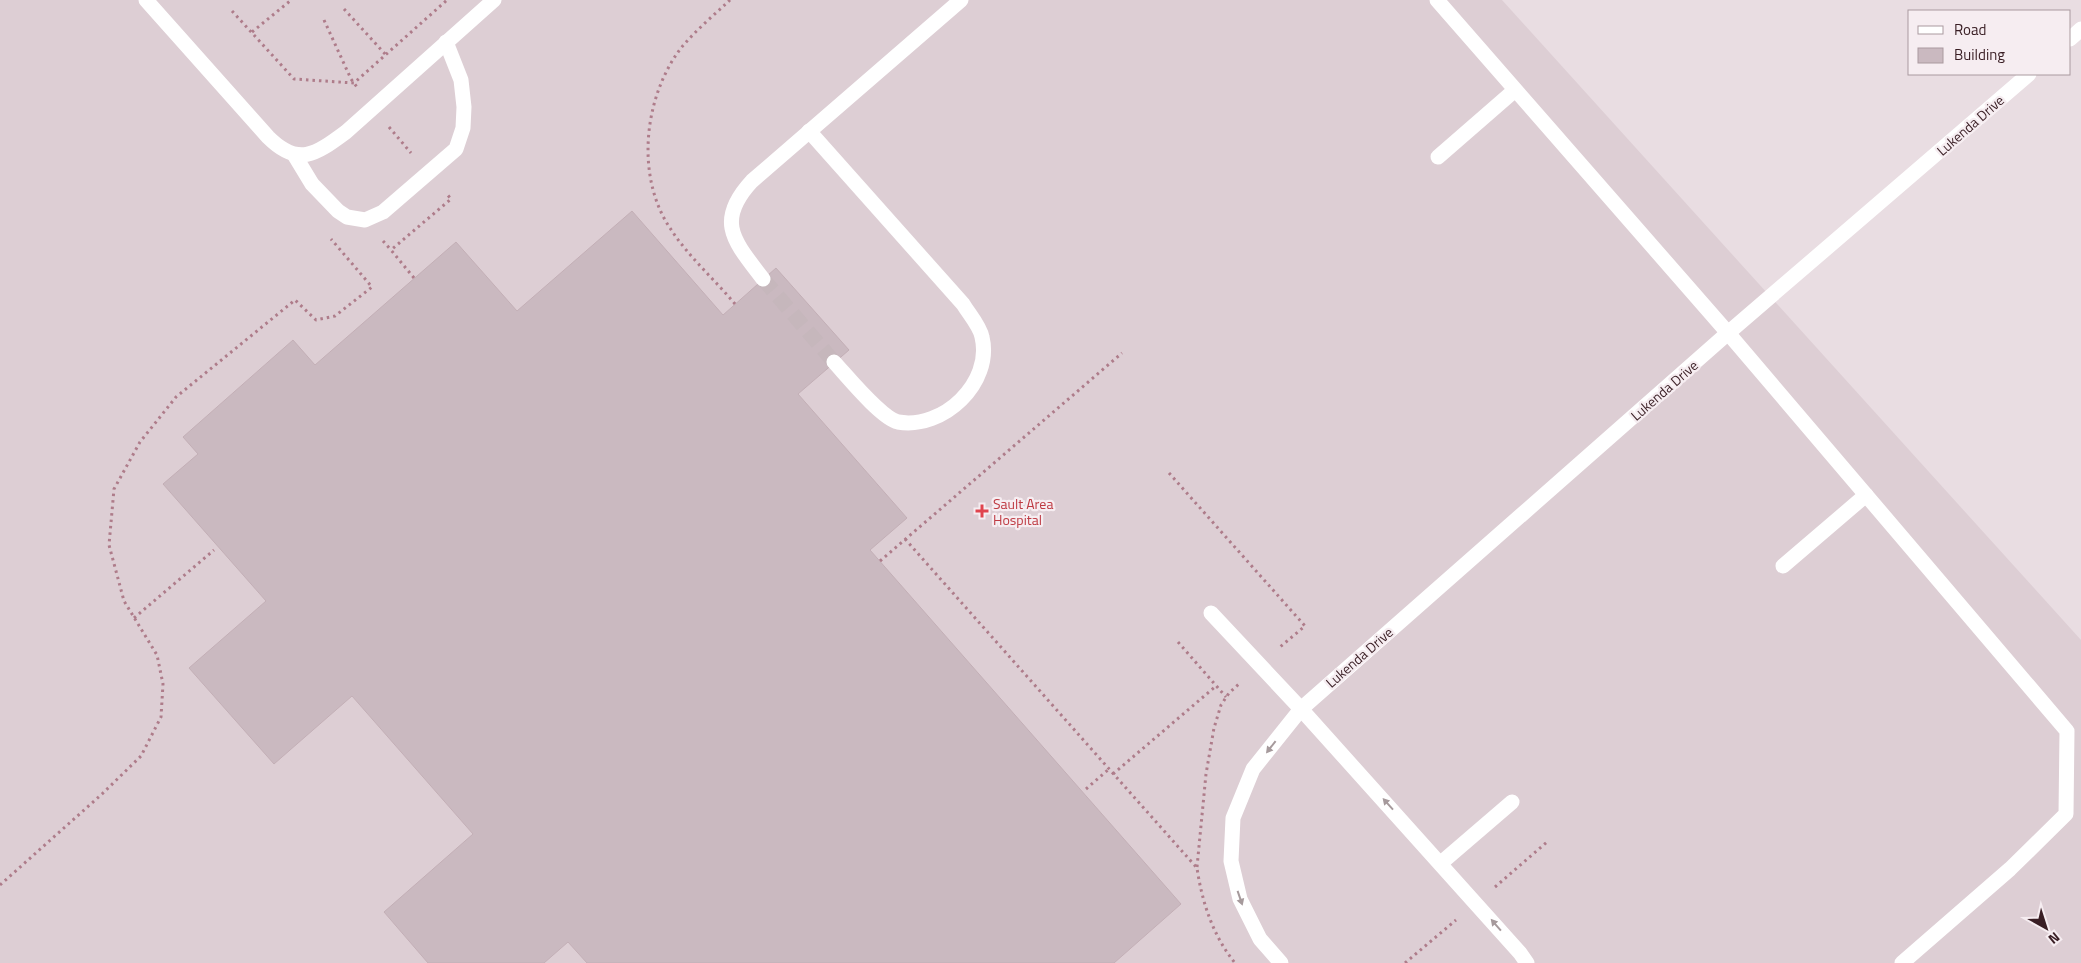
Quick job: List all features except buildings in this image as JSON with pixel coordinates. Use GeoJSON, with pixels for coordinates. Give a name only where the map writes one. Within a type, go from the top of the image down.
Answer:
{"type":"FeatureCollection","features":[{"type":"Feature","properties":{"kind":"street"},"geometry":{"type":"LineString","coordinates":[[146,0],[268,136],[280,148],[296,156],[312,184],[338,211],[347,217],[365,220],[384,212],[456,149],[463,128],[464,107],[461,80],[446,42]]}},
{"type":"Feature","properties":{"kind":"street"},"geometry":{"type":"LineString","coordinates":[[296,156],[321,150],[373,107],[494,0]]}},
{"type":"Feature","properties":{"kind":"street"},"geometry":{"type":"LineString","coordinates":[[763,279],[738,246],[732,229],[731,215],[739,195],[752,181],[809,131],[962,0]]}},
{"type":"Feature","properties":{"kind":"street"},"geometry":{"type":"LineString","coordinates":[[1437,0],[1728,333],[2067,731],[2066,814],[2010,869],[1902,963]]}},
{"type":"Feature","properties":{"kind":"street"},"geometry":{"type":"LineString","coordinates":[[2071,38],[2081,29]]}},
{"type":"Feature","properties":{"kind":"street","name":"Lukenda Drive"},"geometry":{"type":"LineString","coordinates":[[1281,963],[1260,939],[1240,899],[1231,862],[1233,818],[1253,769],[1301,708],[1728,333],[2028,75]]}},
{"type":"Feature","properties":{"kind":"street"},"geometry":{"type":"LineString","coordinates":[[1438,157],[1515,90]]}},
{"type":"Feature","properties":{"kind":"street"},"geometry":{"type":"LineString","coordinates":[[809,131],[963,304],[982,336],[984,357],[979,377],[966,396],[942,413],[919,422],[897,422],[880,411],[834,362]]}},
{"type":"Feature","properties":{"kind":"street"},"geometry":{"type":"LineString","coordinates":[[1783,566],[1866,495]]}},
{"type":"Feature","properties":{"kind":"street"},"geometry":{"type":"LineString","coordinates":[[1211,613],[1301,708],[1441,863],[1527,963]]}},
{"type":"Feature","properties":{"kind":"street"},"geometry":{"type":"LineString","coordinates":[[1441,863],[1512,802]]}},
{"type":"Feature","properties":{"kind":"path"},"geometry":{"type":"LineString","coordinates":[[232,11],[294,79],[354,83],[447,0]]}},
{"type":"Feature","properties":{"kind":"path"},"geometry":{"type":"LineString","coordinates":[[730,0],[681,48],[661,81],[652,108],[648,151],[651,182],[660,210],[672,232],[735,304]]}},
{"type":"Feature","properties":{"kind":"path"},"geometry":{"type":"LineString","coordinates":[[252,32],[290,1]]}},
{"type":"Feature","properties":{"kind":"path"},"geometry":{"type":"LineString","coordinates":[[344,9],[386,55]]}},
{"type":"Feature","properties":{"kind":"path"},"geometry":{"type":"LineString","coordinates":[[324,20],[354,83],[428,174],[451,199],[391,250],[414,278]]}},
{"type":"Feature","properties":{"kind":"path"},"geometry":{"type":"LineString","coordinates":[[0,885],[102,794],[141,756],[161,717],[163,684],[157,655],[124,601],[108,545],[114,489],[140,442],[176,397],[295,300],[316,320],[335,316],[372,287],[326,235],[347,217]]}},
{"type":"Feature","properties":{"kind":"path"},"geometry":{"type":"LineString","coordinates":[[880,561],[1122,353]]}},
{"type":"Feature","properties":{"kind":"path"},"geometry":{"type":"LineString","coordinates":[[905,539],[1197,868],[1201,897],[1213,927],[1235,963]]}},
{"type":"Feature","properties":{"kind":"path"},"geometry":{"type":"LineString","coordinates":[[134,618],[214,550]]}},
{"type":"Feature","properties":{"kind":"path"},"geometry":{"type":"LineString","coordinates":[[1178,642],[1226,698]]}},
{"type":"Feature","properties":{"kind":"path"},"geometry":{"type":"LineString","coordinates":[[1113,774],[1216,686]]}},
{"type":"Feature","properties":{"kind":"path"},"geometry":{"type":"LineString","coordinates":[[1086,789],[1109,769]]}},
{"type":"Feature","properties":{"kind":"shaded area","name":"Sault Area Hospital"},"geometry":{"type":"Polygon","coordinates":[[[0,0],[1502,0],[2081,640],[2081,963],[0,963],[0,0]]]}},
{"type":"Feature","properties":{"kind":"tunnel"},"geometry":{"type":"LineString","coordinates":[[763,279],[834,362]]}},
{"type":"Feature","properties":{"kind":"place","name":"Sault Area Hospital"},"geometry":{"type":"Point","coordinates":[982,511]}}]}
